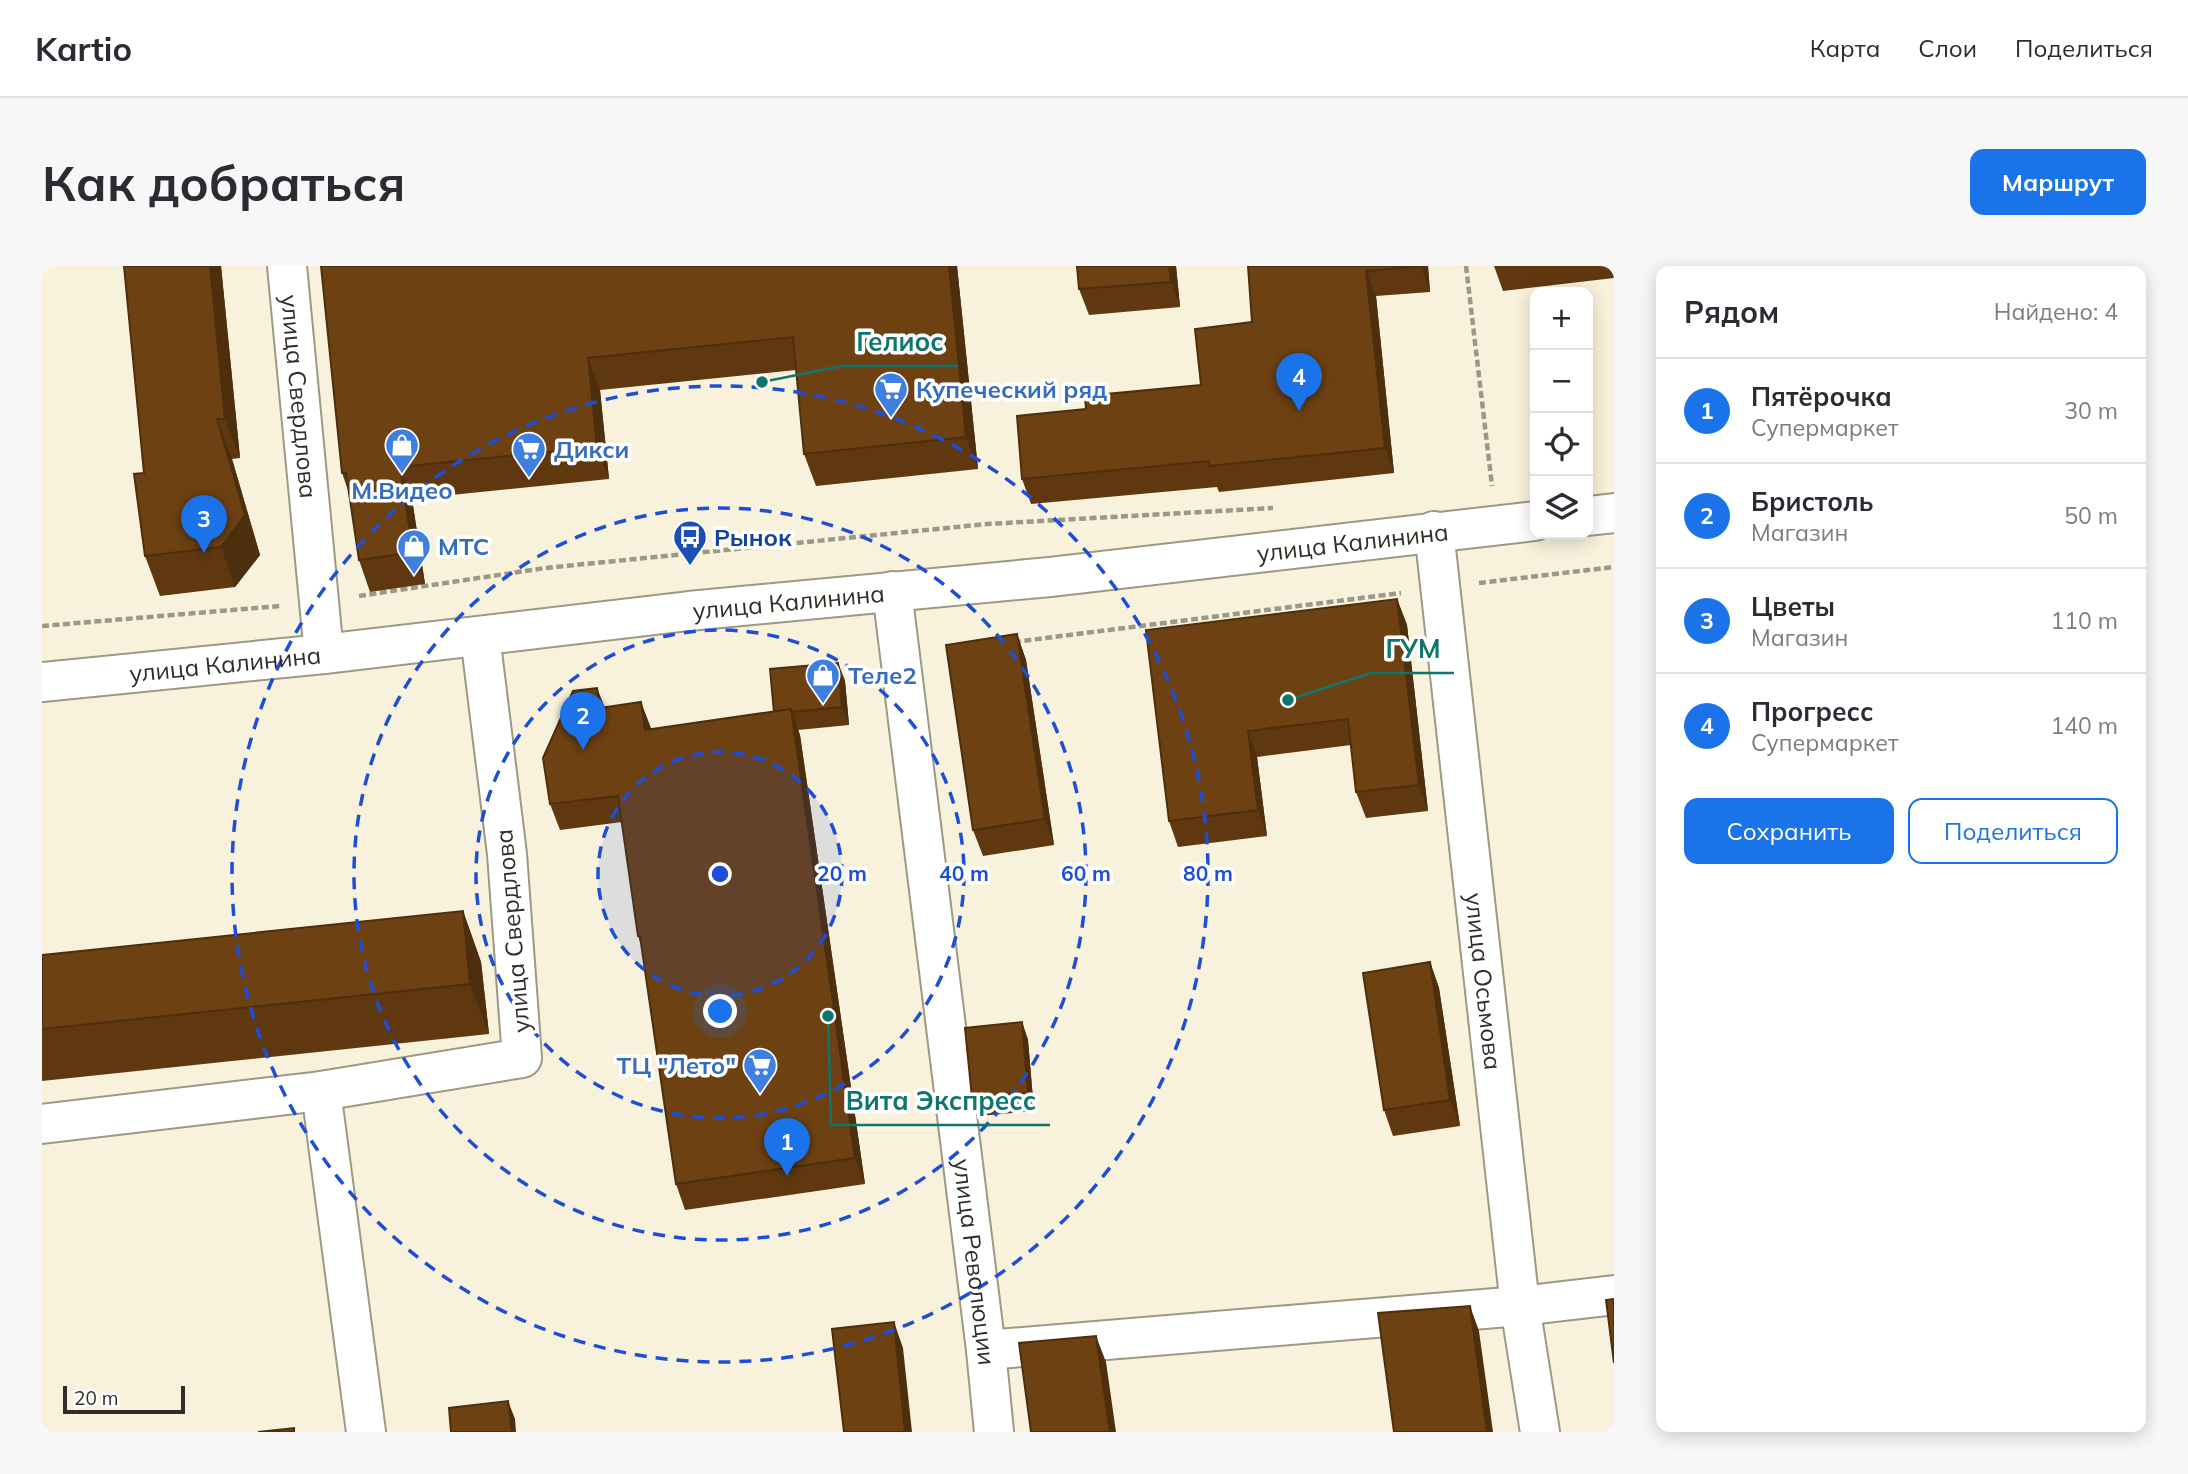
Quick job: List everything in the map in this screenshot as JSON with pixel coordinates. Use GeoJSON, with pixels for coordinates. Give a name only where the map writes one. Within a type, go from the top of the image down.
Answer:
{"type":"FeatureCollection","features":[{"type":"Feature","properties":{"kind":"street","name":"улица Свердлова"},"geometry":{"type":"LineString","coordinates":[[287,266],[324,654]]}},
{"type":"Feature","properties":{"kind":"street"},"geometry":{"type":"LineString","coordinates":[[1593,515],[1614,513]]}},
{"type":"Feature","properties":{"kind":"street","name":"улица Калинина"},"geometry":{"type":"LineString","coordinates":[[42,682],[324,654],[689,611],[1050,577],[1530,522]]}},
{"type":"Feature","properties":{"kind":"street","name":"улица Осьмова"},"geometry":{"type":"LineString","coordinates":[[1434,531],[1520,1306],[1540,1432]]}},
{"type":"Feature","properties":{"kind":"street","name":"улица Революции"},"geometry":{"type":"LineString","coordinates":[[892,591],[994,1432]]}},
{"type":"Feature","properties":{"kind":"street","name":"улица Свердлова"},"geometry":{"type":"LineString","coordinates":[[321,1091],[522,1058],[507,854],[480,636]]}},
{"type":"Feature","properties":{"kind":"street"},"geometry":{"type":"LineString","coordinates":[[42,1125],[321,1091],[366,1432]]}},
{"type":"Feature","properties":{"kind":"street"},"geometry":{"type":"LineString","coordinates":[[986,1350],[1520,1306],[1614,1295]]}},
{"type":"Feature","properties":{"kind":"path"},"geometry":{"type":"LineString","coordinates":[[1466,266],[1496,526]]}},
{"type":"Feature","properties":{"kind":"path"},"geometry":{"type":"LineString","coordinates":[[42,626],[319,602],[545,568],[987,524],[1274,508]]}},
{"type":"Feature","properties":{"kind":"path"},"geometry":{"type":"LineString","coordinates":[[1011,643],[1614,567]]}},
{"type":"Feature","properties":{"kind":"building"},"geometry":{"type":"Polygon","coordinates":[[[124,266],[210,266],[225,419],[217,419],[245,515],[221,547],[145,556],[134,474],[144,473],[124,266]]]}},
{"type":"Feature","properties":{"kind":"building"},"geometry":{"type":"Polygon","coordinates":[[[321,266],[949,266],[966,437],[804,454],[793,337],[588,358],[597,447],[400,467],[413,552],[359,560],[346,473],[342,473],[321,266]]]}},
{"type":"Feature","properties":{"kind":"building"},"geometry":{"type":"Polygon","coordinates":[[[1077,266],[1169,266],[1171,282],[1079,289],[1077,266]]]}},
{"type":"Feature","properties":{"kind":"building"},"geometry":{"type":"Polygon","coordinates":[[[1248,266],[1421,266],[1366,271],[1385,448],[1209,466],[1209,461],[1022,479],[1017,416],[1086,409],[1085,396],[1201,385],[1195,329],[1252,322],[1248,266]]]}},
{"type":"Feature","properties":{"kind":"building"},"geometry":{"type":"Polygon","coordinates":[[[1397,599],[1419,785],[1356,792],[1348,719],[1248,731],[1258,810],[1169,821],[1146,630],[1397,599]]]}},
{"type":"Feature","properties":{"kind":"building"},"geometry":{"type":"Polygon","coordinates":[[[1017,634],[1045,819],[973,830],[946,645],[1017,634]]]}},
{"type":"Feature","properties":{"kind":"building"},"geometry":{"type":"Polygon","coordinates":[[[838,663],[842,707],[774,712],[770,669],[838,663]]]}},
{"type":"Feature","properties":{"kind":"building"},"geometry":{"type":"Polygon","coordinates":[[[597,688],[600,708],[641,702],[645,730],[791,709],[855,1158],[676,1184],[618,796],[550,804],[543,758],[573,691],[597,688]]]}},
{"type":"Feature","properties":{"kind":"building"},"geometry":{"type":"Polygon","coordinates":[[[463,911],[470,984],[42,1029],[42,955],[463,911]]]}},
{"type":"Feature","properties":{"kind":"building"},"geometry":{"type":"Polygon","coordinates":[[[1430,962],[1450,1100],[1384,1110],[1363,973],[1430,962]]]}},
{"type":"Feature","properties":{"kind":"building"},"geometry":{"type":"Polygon","coordinates":[[[1022,1022],[1028,1093],[972,1098],[965,1028],[1022,1022]]]}},
{"type":"Feature","properties":{"kind":"building"},"geometry":{"type":"Polygon","coordinates":[[[1614,1299],[1614,1363],[1606,1300],[1614,1299]]]}},
{"type":"Feature","properties":{"kind":"building"},"geometry":{"type":"Polygon","coordinates":[[[1470,1306],[1487,1432],[1394,1432],[1378,1313],[1470,1306]]]}},
{"type":"Feature","properties":{"kind":"building"},"geometry":{"type":"Polygon","coordinates":[[[894,1322],[905,1432],[844,1432],[832,1329],[894,1322]]]}},
{"type":"Feature","properties":{"kind":"building"},"geometry":{"type":"Polygon","coordinates":[[[1096,1336],[1110,1432],[1031,1432],[1019,1343],[1096,1336]]]}},
{"type":"Feature","properties":{"kind":"building"},"geometry":{"type":"Polygon","coordinates":[[[508,1401],[512,1432],[451,1432],[449,1408],[508,1401]]]}},
{"type":"Feature","properties":{"kind":"building"},"geometry":{"type":"Polygon","coordinates":[[[294,1428],[294,1432],[258,1432],[294,1428]]]}},
{"type":"Feature","properties":{"kind":"place","name":"Гелиос"},"geometry":{"type":"Point","coordinates":[762,382]}},
{"type":"Feature","properties":{"kind":"place","name":"Прогресс"},"geometry":{"type":"Point","coordinates":[1299,411]}},
{"type":"Feature","properties":{"kind":"place","name":"Купеческий ряд"},"geometry":{"type":"Point","coordinates":[891,419]}},
{"type":"Feature","properties":{"kind":"place","name":"М.Видео"},"geometry":{"type":"Point","coordinates":[402,475]}},
{"type":"Feature","properties":{"kind":"place","name":"Дикси"},"geometry":{"type":"Point","coordinates":[529,479]}},
{"type":"Feature","properties":{"kind":"place","name":"Цветы"},"geometry":{"type":"Point","coordinates":[204,553]}},
{"type":"Feature","properties":{"kind":"place","name":"Рынок"},"geometry":{"type":"Point","coordinates":[690,567]}},
{"type":"Feature","properties":{"kind":"place","name":"МТС"},"geometry":{"type":"Point","coordinates":[414,576]}},
{"type":"Feature","properties":{"kind":"place","name":"ГУМ"},"geometry":{"type":"Point","coordinates":[1288,700]}},
{"type":"Feature","properties":{"kind":"place","name":"Теле2"},"geometry":{"type":"Point","coordinates":[823,705]}},
{"type":"Feature","properties":{"kind":"place","name":"Бристоль"},"geometry":{"type":"Point","coordinates":[583,750]}},
{"type":"Feature","properties":{"kind":"place","name":"Вита Экспресс"},"geometry":{"type":"Point","coordinates":[828,1016]}},
{"type":"Feature","properties":{"kind":"place","name":"ТЦ \"Лето\""},"geometry":{"type":"Point","coordinates":[760,1095]}},
{"type":"Feature","properties":{"kind":"place","name":"Пятёрочка"},"geometry":{"type":"Point","coordinates":[787,1176]}}]}
